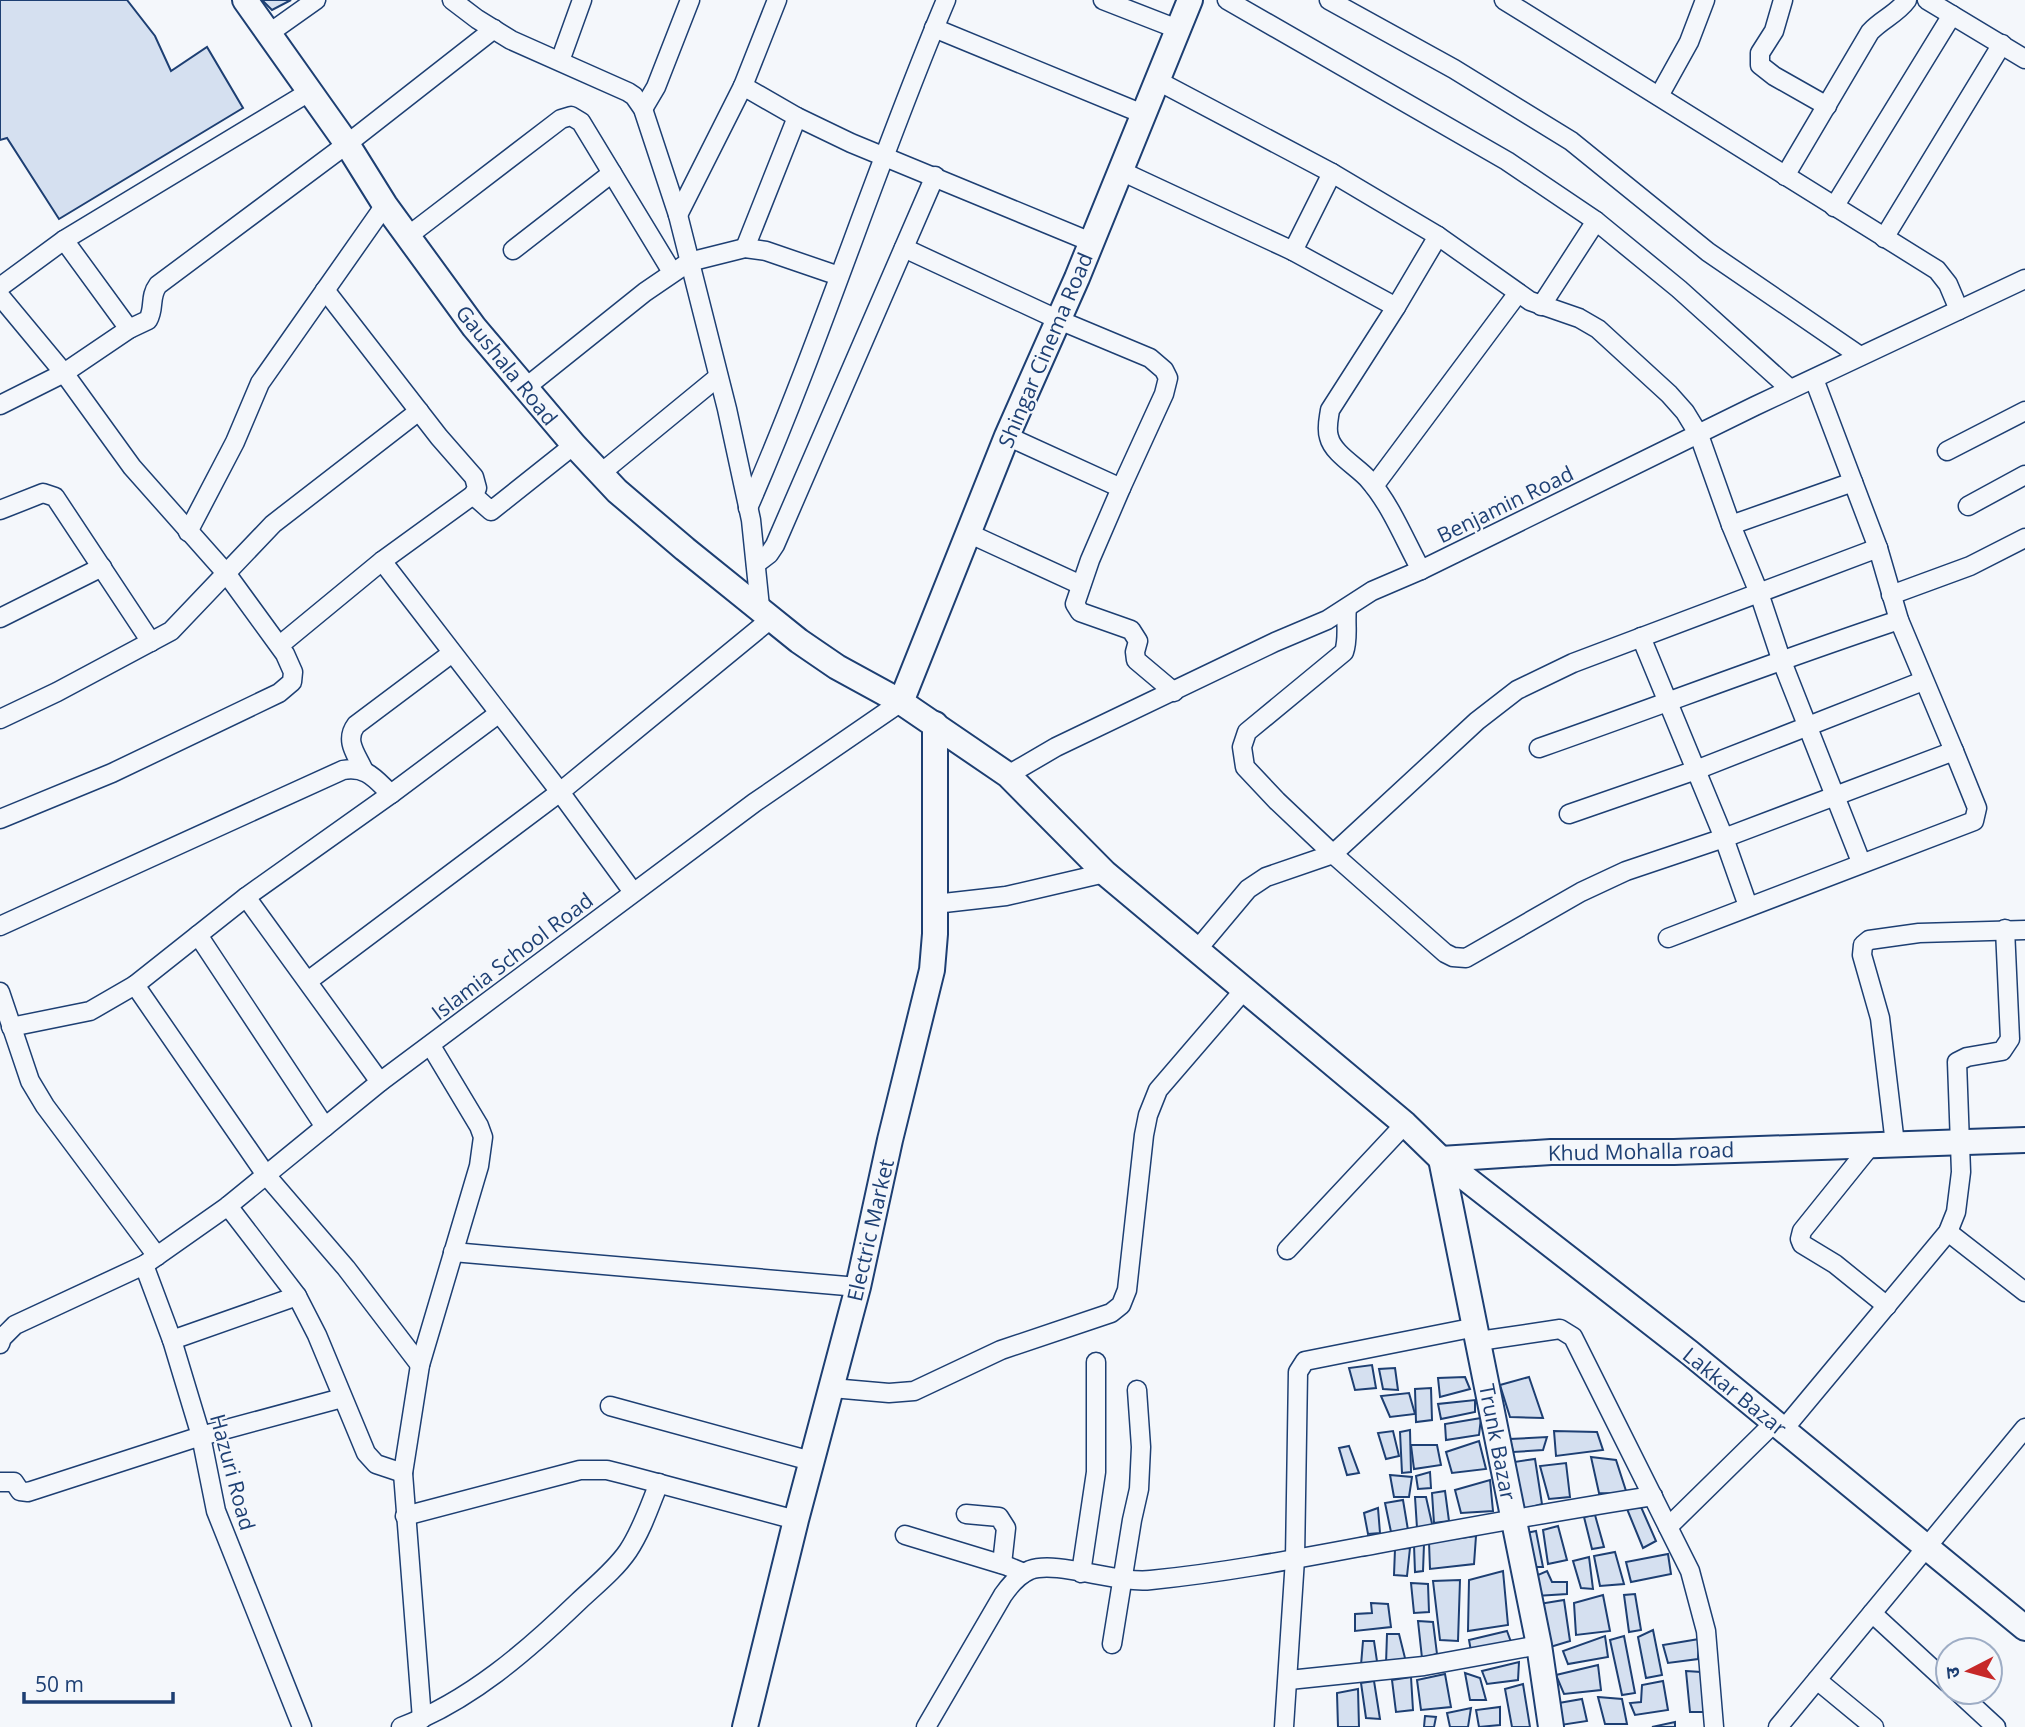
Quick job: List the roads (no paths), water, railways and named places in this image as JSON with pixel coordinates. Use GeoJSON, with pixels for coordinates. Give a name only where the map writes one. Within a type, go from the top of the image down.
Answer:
{"type":"FeatureCollection","features":[{"type":"Feature","properties":{"kind":"street","name":"Gaushala Road"},"geometry":{"type":"LineString","coordinates":[[245,0],[347,144],[385,205],[474,327],[574,445],[617,491],[799,641],[838,667],[901,702],[1007,775],[1105,873],[1405,1124]]}},
{"type":"Feature","properties":{"kind":"street"},"geometry":{"type":"LineString","coordinates":[[268,34],[316,0]]}},
{"type":"Feature","properties":{"kind":"street"},"geometry":{"type":"LineString","coordinates":[[308,981],[560,792],[766,613],[748,508],[718,377],[678,215],[643,109],[628,92],[539,54],[494,29],[452,0]]}},
{"type":"Feature","properties":{"kind":"street"},"geometry":{"type":"LineString","coordinates":[[560,61],[582,0]]}},
{"type":"Feature","properties":{"kind":"street"},"geometry":{"type":"LineString","coordinates":[[643,109],[656,87],[690,0]]}},
{"type":"Feature","properties":{"kind":"street"},"geometry":{"type":"LineString","coordinates":[[678,215],[743,86],[777,0]]}},
{"type":"Feature","properties":{"kind":"street"},"geometry":{"type":"LineString","coordinates":[[748,508],[784,425],[946,0]]}},
{"type":"Feature","properties":{"kind":"street"},"geometry":{"type":"LineString","coordinates":[[1103,0],[1180,30]]}},
{"type":"Feature","properties":{"kind":"street","name":"Shingar Cinema Road"},"geometry":{"type":"LineString","coordinates":[[901,702],[1007,436],[1059,320],[1180,30],[1190,0]]}},
{"type":"Feature","properties":{"kind":"street"},"geometry":{"type":"LineString","coordinates":[[1227,0],[1507,161],[1596,220],[1679,289],[1790,389]]}},
{"type":"Feature","properties":{"kind":"street"},"geometry":{"type":"LineString","coordinates":[[1329,0],[1454,69],[1571,141],[1708,252],[1860,356]]}},
{"type":"Feature","properties":{"kind":"street"},"geometry":{"type":"LineString","coordinates":[[1504,0],[1525,6],[1659,96],[1937,271],[1948,284],[1959,310]]}},
{"type":"Feature","properties":{"kind":"street"},"geometry":{"type":"LineString","coordinates":[[1659,96],[1689,42],[1705,0]]}},
{"type":"Feature","properties":{"kind":"street"},"geometry":{"type":"LineString","coordinates":[[1783,0],[1774,31],[1760,53],[1760,65],[1827,106]]}},
{"type":"Feature","properties":{"kind":"street"},"geometry":{"type":"LineString","coordinates":[[1786,176],[1870,32],[1880,21],[1901,8],[1907,0]]}},
{"type":"Feature","properties":{"kind":"street"},"geometry":{"type":"LineString","coordinates":[[1927,0],[2025,59]]}},
{"type":"Feature","properties":{"kind":"street"},"geometry":{"type":"LineString","coordinates":[[1834,207],[1952,15]]}},
{"type":"Feature","properties":{"kind":"street"},"geometry":{"type":"LineString","coordinates":[[934,28],[1143,114]]}},
{"type":"Feature","properties":{"kind":"street"},"geometry":{"type":"LineString","coordinates":[[0,405],[64,373],[148,320],[152,309],[152,292],[158,285],[347,144],[494,29]]}},
{"type":"Feature","properties":{"kind":"street"},"geometry":{"type":"LineString","coordinates":[[1884,239],[2002,44]]}},
{"type":"Feature","properties":{"kind":"street"},"geometry":{"type":"LineString","coordinates":[[1158,81],[1332,173],[1438,236],[1518,293],[1541,306],[1579,318],[1598,329],[1669,394],[1685,412],[1699,435],[1807,728],[1861,862]]}},
{"type":"Feature","properties":{"kind":"street"},"geometry":{"type":"LineString","coordinates":[[743,86],[797,117],[884,157],[1091,242]]}},
{"type":"Feature","properties":{"kind":"street"},"geometry":{"type":"LineString","coordinates":[[0,287],[64,240],[309,92]]}},
{"type":"Feature","properties":{"kind":"street"},"geometry":{"type":"LineString","coordinates":[[408,236],[567,116],[581,122],[672,272]]}},
{"type":"Feature","properties":{"kind":"street"},"geometry":{"type":"LineString","coordinates":[[745,248],[797,117]]}},
{"type":"Feature","properties":{"kind":"street"},"geometry":{"type":"LineString","coordinates":[[1121,171],[1293,251],[1396,307]]}},
{"type":"Feature","properties":{"kind":"street"},"geometry":{"type":"LineString","coordinates":[[513,250],[612,173]]}},
{"type":"Feature","properties":{"kind":"street"},"geometry":{"type":"LineString","coordinates":[[1293,251],[1332,173]]}},
{"type":"Feature","properties":{"kind":"street"},"geometry":{"type":"LineString","coordinates":[[756,564],[769,554],[775,545],[935,176]]}},
{"type":"Feature","properties":{"kind":"street"},"geometry":{"type":"LineString","coordinates":[[188,532],[217,480],[260,383],[385,205]]}},
{"type":"Feature","properties":{"kind":"street"},"geometry":{"type":"LineString","coordinates":[[1541,306],[1596,220]]}},
{"type":"Feature","properties":{"kind":"street"},"geometry":{"type":"LineString","coordinates":[[1421,570],[1374,486],[1335,448],[1329,438],[1328,422],[1330,410],[1438,236]]}},
{"type":"Feature","properties":{"kind":"street"},"geometry":{"type":"LineString","coordinates":[[64,240],[129,330]]}},
{"type":"Feature","properties":{"kind":"street"},"geometry":{"type":"LineString","coordinates":[[525,388],[689,261],[745,248],[766,251],[839,276]]}},
{"type":"Feature","properties":{"kind":"street"},"geometry":{"type":"LineString","coordinates":[[904,248],[1059,320],[1150,358],[1164,370],[1168,379],[1164,394],[1121,488],[1081,585],[1076,607],[1080,612],[1131,630],[1138,641],[1136,660],[1174,692]]}},
{"type":"Feature","properties":{"kind":"street","name":"Benjamin Road"},"geometry":{"type":"LineString","coordinates":[[1007,775],[1056,747],[1275,642],[1327,620],[1372,591],[1421,570],[1790,389],[2025,279]]}},
{"type":"Feature","properties":{"kind":"street"},"geometry":{"type":"LineString","coordinates":[[280,645],[382,561],[473,495],[477,488],[474,477],[325,290]]}},
{"type":"Feature","properties":{"kind":"street"},"geometry":{"type":"LineString","coordinates":[[1374,486],[1518,293]]}},
{"type":"Feature","properties":{"kind":"street"},"geometry":{"type":"LineString","coordinates":[[0,819],[112,773],[286,689],[292,682],[293,672],[280,645],[226,573],[132,467],[64,373],[4,307]]}},
{"type":"Feature","properties":{"kind":"street"},"geometry":{"type":"LineString","coordinates":[[601,473],[718,377]]}},
{"type":"Feature","properties":{"kind":"street"},"geometry":{"type":"LineString","coordinates":[[1668,938],[1974,821],[1978,808],[1899,620],[1878,548],[1814,379]]}},
{"type":"Feature","properties":{"kind":"street"},"geometry":{"type":"LineString","coordinates":[[0,719],[171,631],[272,524],[419,411]]}},
{"type":"Feature","properties":{"kind":"street"},"geometry":{"type":"LineString","coordinates":[[1947,451],[2025,411]]}},
{"type":"Feature","properties":{"kind":"street"},"geometry":{"type":"LineString","coordinates":[[1007,436],[1121,488]]}},
{"type":"Feature","properties":{"kind":"street"},"geometry":{"type":"LineString","coordinates":[[473,495],[491,510],[574,445]]}},
{"type":"Feature","properties":{"kind":"street"},"geometry":{"type":"LineString","coordinates":[[1968,506],[2025,475]]}},
{"type":"Feature","properties":{"kind":"street"},"geometry":{"type":"LineString","coordinates":[[1731,525],[1853,482]]}},
{"type":"Feature","properties":{"kind":"street"},"geometry":{"type":"LineString","coordinates":[[0,510],[44,493],[55,497],[151,642]]}},
{"type":"Feature","properties":{"kind":"street"},"geometry":{"type":"LineString","coordinates":[[968,533],[1081,585]]}},
{"type":"Feature","properties":{"kind":"street"},"geometry":{"type":"LineString","coordinates":[[1891,595],[1970,566],[2025,538]]}},
{"type":"Feature","properties":{"kind":"street"},"geometry":{"type":"LineString","coordinates":[[1196,951],[1241,896],[1257,882],[1333,854],[1477,721],[1517,690],[1565,666],[1878,548]]}},
{"type":"Feature","properties":{"kind":"street"},"geometry":{"type":"LineString","coordinates":[[382,561],[634,892]]}},
{"type":"Feature","properties":{"kind":"street"},"geometry":{"type":"LineString","coordinates":[[0,618],[102,567]]}},
{"type":"Feature","properties":{"kind":"street"},"geometry":{"type":"LineString","coordinates":[[1347,608],[1347,643],[1344,652],[1247,732],[1241,747],[1245,767],[1333,854],[1445,953],[1460,958],[1466,958],[1626,871],[1724,838],[1954,751]]}},
{"type":"Feature","properties":{"kind":"street"},"geometry":{"type":"LineString","coordinates":[[1539,748],[1781,659],[1899,620]]}},
{"type":"Feature","properties":{"kind":"street"},"geometry":{"type":"LineString","coordinates":[[1641,637],[1724,838],[1748,906]]}},
{"type":"Feature","properties":{"kind":"street"},"geometry":{"type":"LineString","coordinates":[[391,794],[364,771],[349,738],[356,725],[452,653]]}},
{"type":"Feature","properties":{"kind":"street"},"geometry":{"type":"LineString","coordinates":[[1569,814],[1696,770],[1923,681]]}},
{"type":"Feature","properties":{"kind":"street","name":"Islamia School Road"},"geometry":{"type":"LineString","coordinates":[[0,1344],[2,1338],[15,1325],[150,1261],[228,1206],[380,1082],[754,803],[901,702]]}},
{"type":"Feature","properties":{"kind":"street"},"geometry":{"type":"LineString","coordinates":[[11,1027],[90,1011],[135,985],[246,897],[391,794],[498,713]]}},
{"type":"Feature","properties":{"kind":"street","name":"Electric Market"},"geometry":{"type":"LineString","coordinates":[[745,1727],[811,1461],[858,1287],[890,1140],[932,970],[935,934],[935,724]]}},
{"type":"Feature","properties":{"kind":"street"},"geometry":{"type":"LineString","coordinates":[[0,926],[332,774],[352,768],[364,771]]}},
{"type":"Feature","properties":{"kind":"street"},"geometry":{"type":"LineString","coordinates":[[934,904],[1006,897],[1105,873]]}},
{"type":"Feature","properties":{"kind":"street"},"geometry":{"type":"LineString","coordinates":[[246,897],[380,1082]]}},
{"type":"Feature","properties":{"kind":"street"},"geometry":{"type":"LineString","coordinates":[[1668,1527],[1779,1427],[1887,1306],[1948,1232],[1959,1200],[1961,1172],[1957,1062],[1967,1057],[2002,1051],[2010,1039],[2005,929]]}},
{"type":"Feature","properties":{"kind":"street"},"geometry":{"type":"LineString","coordinates":[[1887,1306],[1835,1264],[1802,1244],[1800,1239],[1802,1231],[1884,1144],[1881,1028],[1862,955],[1863,945],[1869,940],[1919,933],[2025,930]]}},
{"type":"Feature","properties":{"kind":"street"},"geometry":{"type":"LineString","coordinates":[[198,936],[325,1127]]}},
{"type":"Feature","properties":{"kind":"street"},"geometry":{"type":"LineString","coordinates":[[135,985],[266,1175],[346,1268],[420,1365]]}},
{"type":"Feature","properties":{"kind":"street"},"geometry":{"type":"LineString","coordinates":[[832,1388],[889,1393],[914,1391],[1001,1350],[1111,1313],[1121,1305],[1127,1290],[1144,1135],[1153,1102],[1158,1090],[1244,990]]}},
{"type":"Feature","properties":{"kind":"street","name":"Hazuri Road"},"geometry":{"type":"LineString","coordinates":[[0,992],[30,1081],[44,1106],[150,1261],[201,1436],[216,1511],[302,1727]]}},
{"type":"Feature","properties":{"kind":"street"},"geometry":{"type":"LineString","coordinates":[[422,1719],[403,1473],[420,1365],[480,1166],[483,1138],[479,1126],[431,1046]]}},
{"type":"Feature","properties":{"kind":"street"},"geometry":{"type":"LineString","coordinates":[[1287,1250],[1405,1124],[1441,1159]]}},
{"type":"Feature","properties":{"kind":"street","name":"Khud Mohalla road"},"geometry":{"type":"LineString","coordinates":[[1441,1159],[1552,1152],[1674,1152],[2025,1140]]}},
{"type":"Feature","properties":{"kind":"street","name":"Trunk Bazar"},"geometry":{"type":"LineString","coordinates":[[1441,1159],[1539,1645],[1551,1727]]}},
{"type":"Feature","properties":{"kind":"street","name":"Lakkar Bazar"},"geometry":{"type":"LineString","coordinates":[[1441,1159],[1690,1353],[2025,1628]]}},
{"type":"Feature","properties":{"kind":"street"},"geometry":{"type":"LineString","coordinates":[[228,1206],[298,1296],[371,1461],[403,1473]]}},
{"type":"Feature","properties":{"kind":"street"},"geometry":{"type":"LineString","coordinates":[[1948,1232],[2025,1292]]}},
{"type":"Feature","properties":{"kind":"street"},"geometry":{"type":"LineString","coordinates":[[453,1252],[858,1287]]}},
{"type":"Feature","properties":{"kind":"street"},"geometry":{"type":"LineString","coordinates":[[172,1340],[298,1296]]}},
{"type":"Feature","properties":{"kind":"street"},"geometry":{"type":"LineString","coordinates":[[1284,1727],[1289,1680],[1300,1366],[1305,1361],[1478,1334],[1560,1329],[1573,1337],[1690,1571],[1706,1631],[1714,1727]]}},
{"type":"Feature","properties":{"kind":"street"},"geometry":{"type":"LineString","coordinates":[[1082,1573],[1096,1472],[1096,1362]]}},
{"type":"Feature","properties":{"kind":"street"},"geometry":{"type":"LineString","coordinates":[[1112,1644],[1139,1489],[1141,1447],[1137,1390]]}},
{"type":"Feature","properties":{"kind":"street"},"geometry":{"type":"LineString","coordinates":[[0,1482],[14,1482],[20,1491],[28,1492],[201,1436],[342,1398]]}},
{"type":"Feature","properties":{"kind":"street"},"geometry":{"type":"LineString","coordinates":[[610,1406],[811,1461]]}},
{"type":"Feature","properties":{"kind":"street"},"geometry":{"type":"LineString","coordinates":[[1778,1727],[2025,1427]]}},
{"type":"Feature","properties":{"kind":"street"},"geometry":{"type":"LineString","coordinates":[[405,1517],[580,1469],[607,1470],[796,1520]]}},
{"type":"Feature","properties":{"kind":"street"},"geometry":{"type":"LineString","coordinates":[[401,1727],[422,1719],[472,1690],[504,1667],[563,1616],[627,1552],[660,1483]]}},
{"type":"Feature","properties":{"kind":"street"},"geometry":{"type":"LineString","coordinates":[[926,1727],[1003,1595],[1024,1573],[1043,1568],[1123,1580],[1161,1579],[1294,1559],[1653,1496]]}},
{"type":"Feature","properties":{"kind":"street"},"geometry":{"type":"LineString","coordinates":[[965,1514],[999,1517],[1006,1528],[1002,1564]]}},
{"type":"Feature","properties":{"kind":"street"},"geometry":{"type":"LineString","coordinates":[[905,1535],[1024,1573]]}},
{"type":"Feature","properties":{"kind":"street"},"geometry":{"type":"LineString","coordinates":[[1872,1613],[1934,1670]]}},
{"type":"Feature","properties":{"kind":"street"},"geometry":{"type":"LineString","coordinates":[[1289,1680],[1424,1666],[1539,1645]]}},
{"type":"Feature","properties":{"kind":"street"},"geometry":{"type":"LineString","coordinates":[[1816,1680],[1874,1727]]}},
{"type":"Feature","properties":{"kind":"street"},"geometry":{"type":"LineString","coordinates":[[1973,1706],[1996,1727]]}}]}
